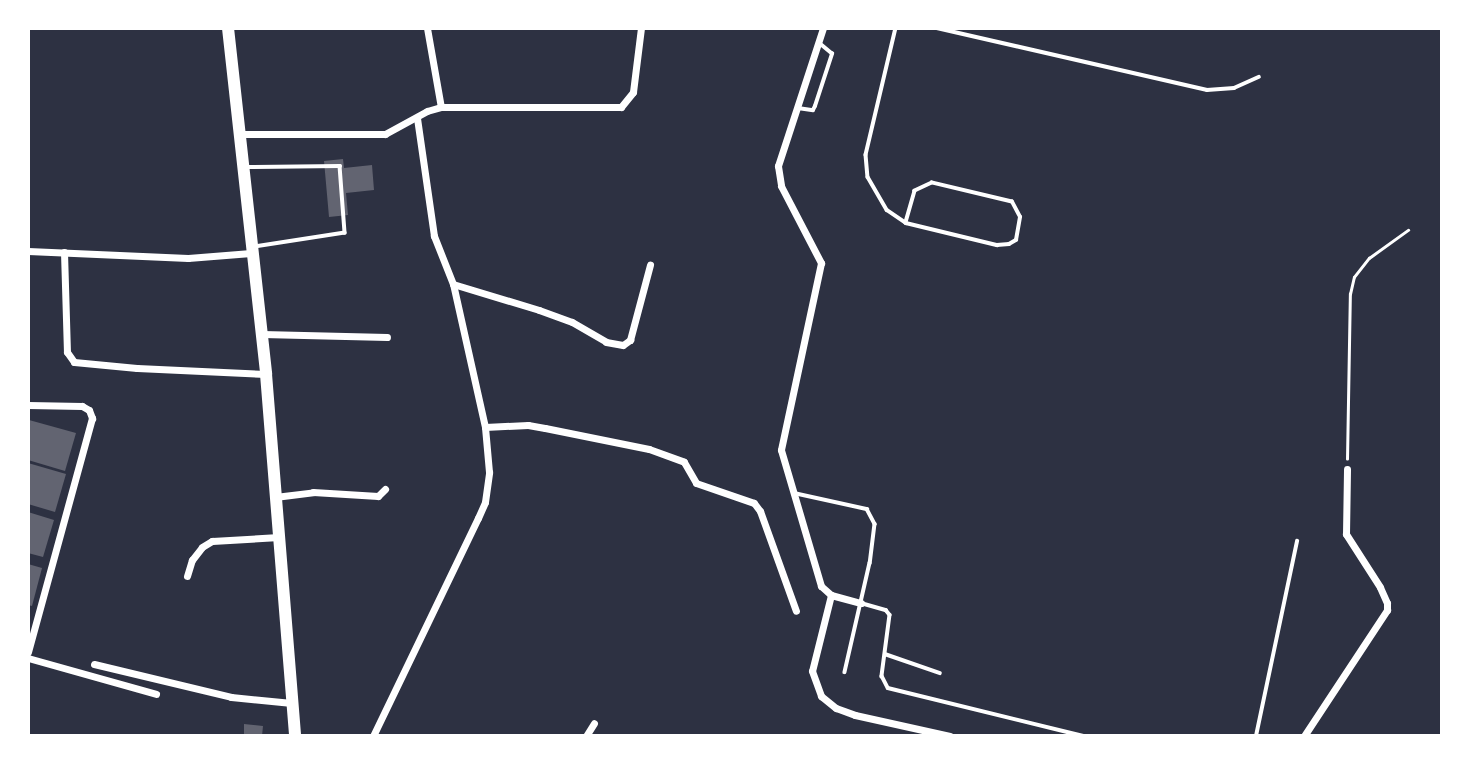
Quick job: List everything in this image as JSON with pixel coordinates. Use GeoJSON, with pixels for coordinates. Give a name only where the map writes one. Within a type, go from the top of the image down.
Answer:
{"type":"FeatureCollection","features":[{"type":"Feature","properties":{"kind":"highway"},"geometry":{"type":"LineString","coordinates":[[228,28],[266,374],[295,736]]}},
{"type":"Feature","properties":{"kind":"street"},"geometry":{"type":"LineString","coordinates":[[427,28],[441,107]]}},
{"type":"Feature","properties":{"kind":"street"},"geometry":{"type":"LineString","coordinates":[[239,134],[385,134],[441,107],[621,107],[633,92],[641,28]]}},
{"type":"Feature","properties":{"kind":"street"},"geometry":{"type":"LineString","coordinates":[[823,28],[778,166],[779,176],[821,263],[781,450],[816,575],[831,594],[861,603]]}},
{"type":"Feature","properties":{"kind":"street"},"geometry":{"type":"LineString","coordinates":[[373,736],[485,502],[489,472],[485,427],[453,284],[434,236],[417,118]]}},
{"type":"Feature","properties":{"kind":"street"},"geometry":{"type":"LineString","coordinates":[[28,251],[188,258],[251,250]]}},
{"type":"Feature","properties":{"kind":"street"},"geometry":{"type":"LineString","coordinates":[[64,252],[68,352],[74,362],[137,369],[266,374]]}},
{"type":"Feature","properties":{"kind":"street"},"geometry":{"type":"LineString","coordinates":[[453,284],[540,310],[572,322],[606,342],[623,345],[630,340],[650,265]]}},
{"type":"Feature","properties":{"kind":"street"},"geometry":{"type":"LineString","coordinates":[[262,334],[387,337]]}},
{"type":"Feature","properties":{"kind":"street"},"geometry":{"type":"LineString","coordinates":[[28,404],[82,406],[89,410],[92,418],[28,652]]}},
{"type":"Feature","properties":{"kind":"street"},"geometry":{"type":"LineString","coordinates":[[485,427],[528,425],[649,449],[684,462],[696,483],[754,503],[760,511],[796,611]]}},
{"type":"Feature","properties":{"kind":"street"},"geometry":{"type":"LineString","coordinates":[[1304,736],[1387,610],[1380,587],[1346,534],[1347,469]]}},
{"type":"Feature","properties":{"kind":"street"},"geometry":{"type":"LineString","coordinates":[[275,497],[313,492],[378,496],[385,489]]}},
{"type":"Feature","properties":{"kind":"street"},"geometry":{"type":"LineString","coordinates":[[187,576],[192,560],[202,547],[212,541],[279,537]]}},
{"type":"Feature","properties":{"kind":"street"},"geometry":{"type":"LineString","coordinates":[[831,594],[812,671],[821,696],[836,708],[855,715],[950,736]]}},
{"type":"Feature","properties":{"kind":"street"},"geometry":{"type":"LineString","coordinates":[[28,658],[156,694]]}},
{"type":"Feature","properties":{"kind":"street"},"geometry":{"type":"LineString","coordinates":[[94,664],[231,697],[292,703]]}},
{"type":"Feature","properties":{"kind":"street"},"geometry":{"type":"LineString","coordinates":[[586,736],[594,723]]}},
{"type":"Feature","properties":{"kind":"lane"},"geometry":{"type":"LineString","coordinates":[[896,28],[866,167],[868,177],[887,210],[906,223],[1009,244],[1016,240],[1020,217],[1012,202],[932,183],[915,191],[906,223]]}},
{"type":"Feature","properties":{"kind":"lane"},"geometry":{"type":"LineString","coordinates":[[937,28],[1207,90],[1234,88],[1259,77]]}},
{"type":"Feature","properties":{"kind":"lane"},"geometry":{"type":"LineString","coordinates":[[796,108],[813,110],[815,106],[832,54],[818,43]]}},
{"type":"Feature","properties":{"kind":"lane"},"geometry":{"type":"LineString","coordinates":[[243,167],[340,166],[347,231],[251,250]]}},
{"type":"Feature","properties":{"kind":"lane"},"geometry":{"type":"LineString","coordinates":[[792,493],[866,509],[872,514],[875,537],[845,671]]}},
{"type":"Feature","properties":{"kind":"lane"},"geometry":{"type":"LineString","coordinates":[[1256,736],[1297,541]]}},
{"type":"Feature","properties":{"kind":"lane"},"geometry":{"type":"LineString","coordinates":[[861,603],[886,610],[890,615],[883,680],[894,691],[1084,736]]}},
{"type":"Feature","properties":{"kind":"lane"},"geometry":{"type":"LineString","coordinates":[[885,654],[940,673]]}},
{"type":"Feature","properties":{"kind":"path"},"geometry":{"type":"LineString","coordinates":[[1347,469],[1350,294],[1354,277],[1369,258],[1408,230]]}},
{"type":"Feature","properties":{"kind":"building"},"geometry":{"type":"Polygon","coordinates":[[[343,159],[344,168],[372,165],[374,190],[346,193],[348,215],[329,217],[324,161],[343,159]]]}},
{"type":"Feature","properties":{"kind":"building"},"geometry":{"type":"Polygon","coordinates":[[[29,420],[76,433],[65,471],[28,460],[29,420]]]}},
{"type":"Feature","properties":{"kind":"building"},"geometry":{"type":"Polygon","coordinates":[[[28,463],[66,474],[55,512],[28,504],[28,463]]]}},
{"type":"Feature","properties":{"kind":"building"},"geometry":{"type":"Polygon","coordinates":[[[28,512],[54,520],[43,557],[28,553],[28,512]]]}},
{"type":"Feature","properties":{"kind":"building"},"geometry":{"type":"Polygon","coordinates":[[[28,564],[42,568],[32,606],[28,605],[28,564]]]}},
{"type":"Feature","properties":{"kind":"building"},"geometry":{"type":"Polygon","coordinates":[[[244,724],[263,726],[262,736],[244,736],[244,724]]]}}]}
